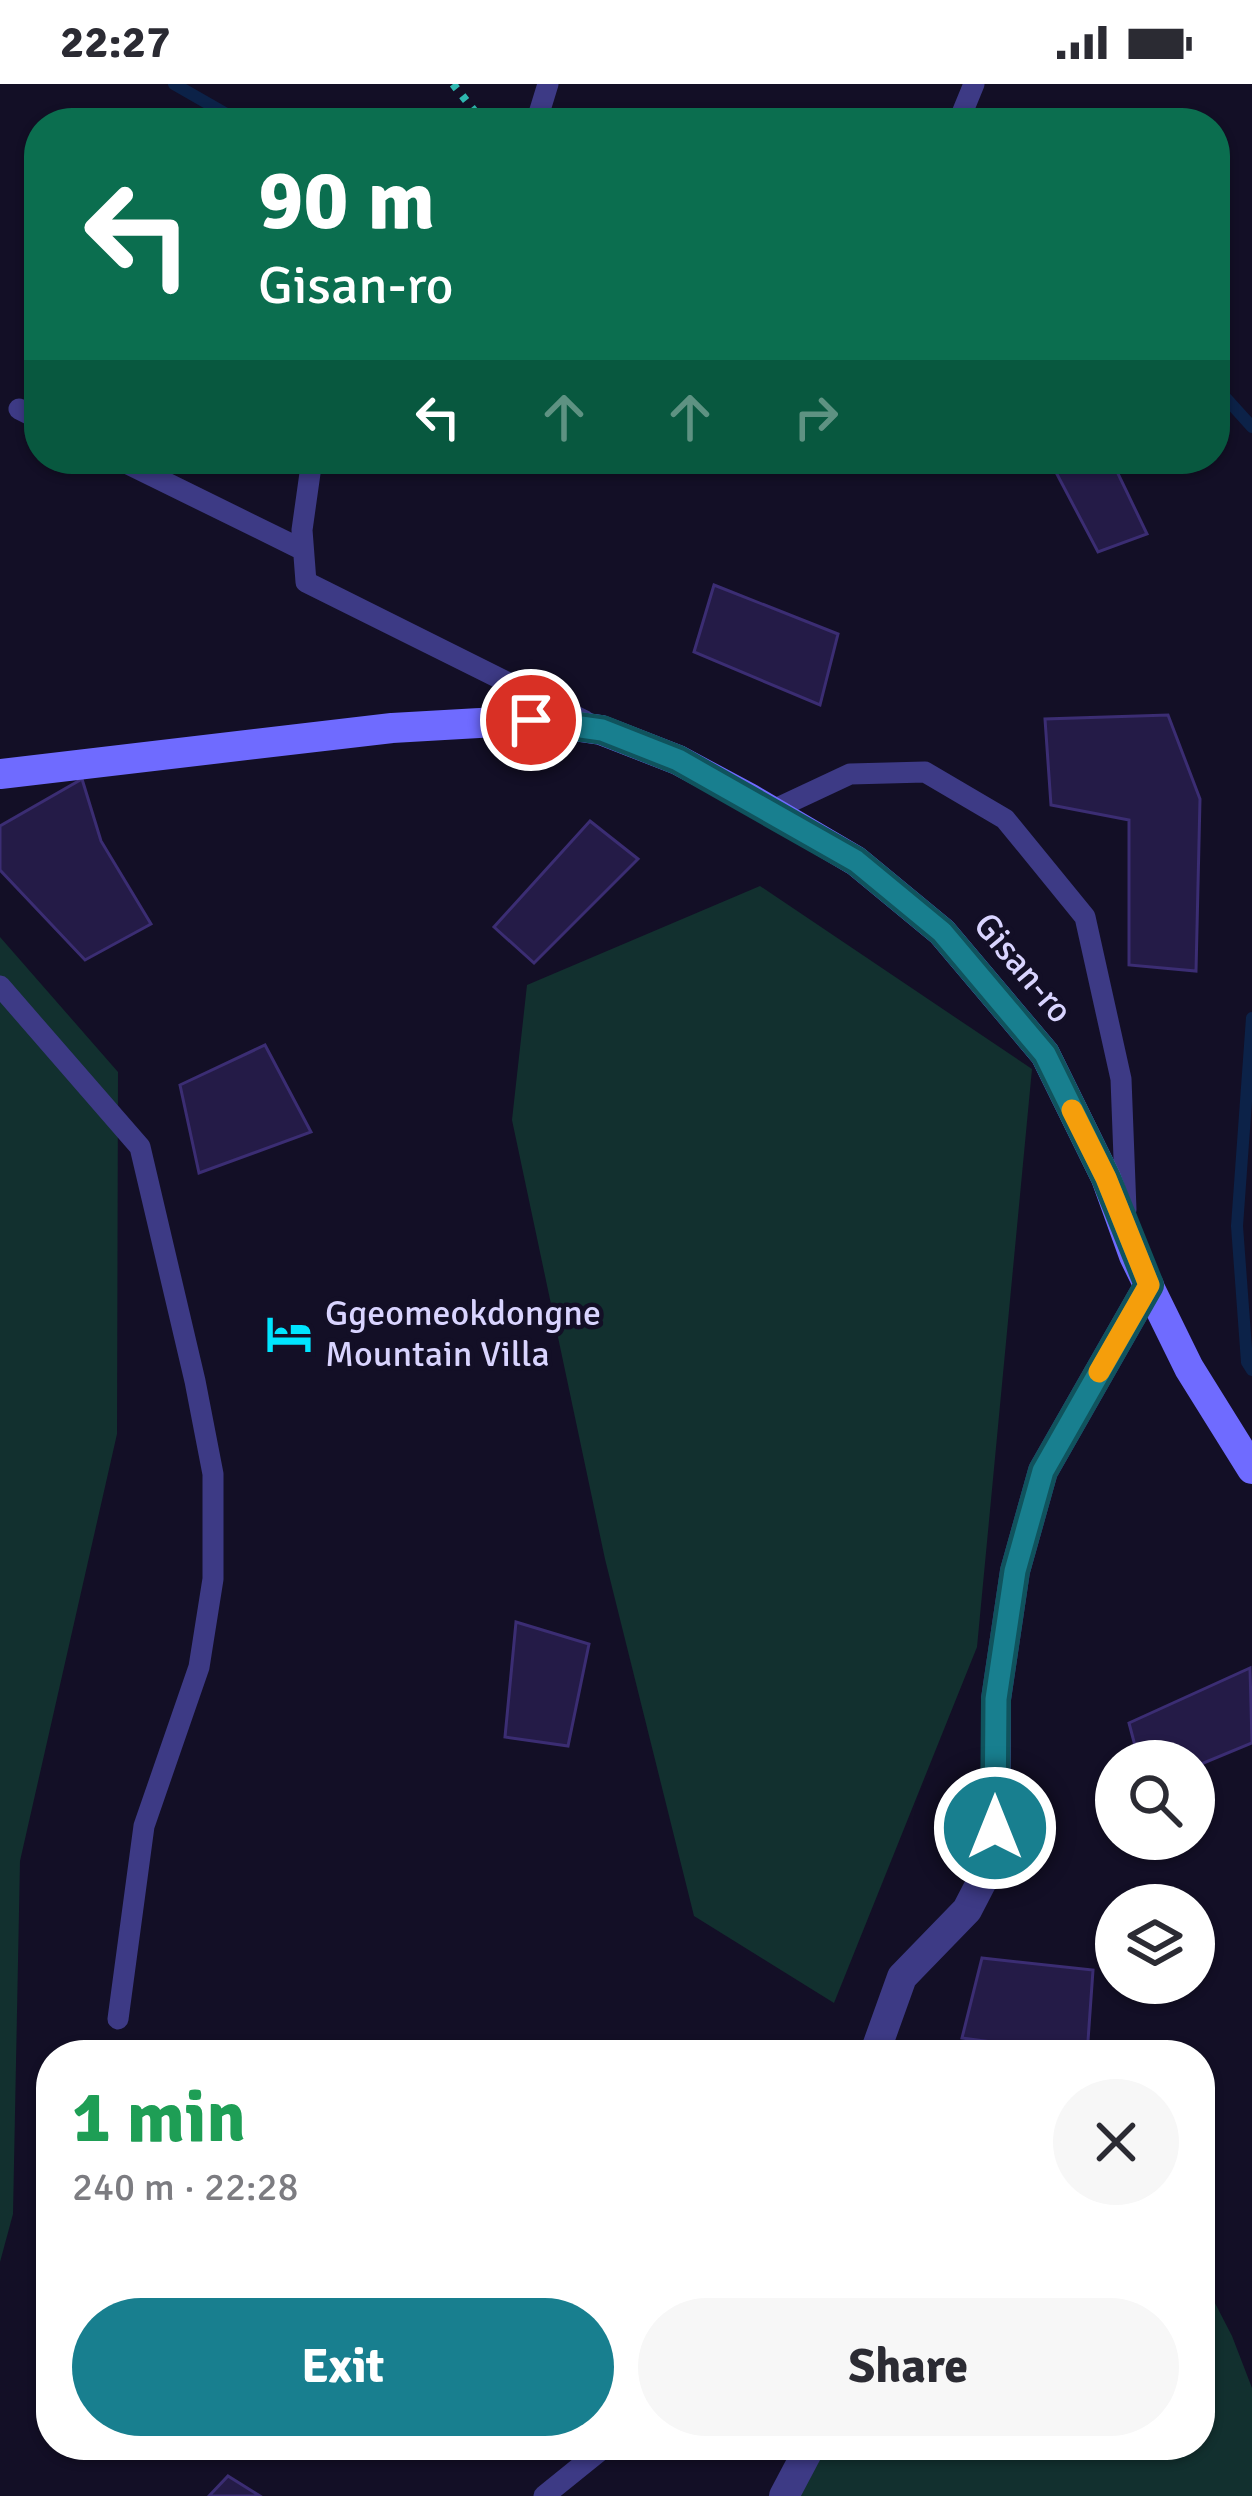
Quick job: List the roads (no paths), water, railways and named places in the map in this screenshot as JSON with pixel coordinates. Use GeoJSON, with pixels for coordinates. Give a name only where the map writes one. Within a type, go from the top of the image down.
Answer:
{"type":"FeatureCollection","features":[{"type":"Feature","properties":{"kind":"main road","name":"Gisan-ro"},"geometry":{"type":"LineString","coordinates":[[0,774],[392,728],[531,720],[602,730],[678,760],[771,811],[856,861],[942,932],[1045,1054],[1106,1178],[1189,1368],[1252,1468]]}},
{"type":"Feature","properties":{"kind":"street"},"geometry":{"type":"LineString","coordinates":[[879,2040],[902,1978],[967,1910],[996,1854],[996,1699],[1015,1571],[1043,1471],[1149,1285]]}},
{"type":"Feature","properties":{"kind":"street"},"geometry":{"type":"LineString","coordinates":[[784,2496],[803,2460]]}},
{"type":"Feature","properties":{"kind":"lane"},"geometry":{"type":"LineString","coordinates":[[148,474],[303,550]]}},
{"type":"Feature","properties":{"kind":"lane"},"geometry":{"type":"LineString","coordinates":[[310,474],[302,530],[306,582],[602,730]]}},
{"type":"Feature","properties":{"kind":"lane"},"geometry":{"type":"LineString","coordinates":[[771,811],[850,774],[925,772],[1005,819],[1085,917],[1121,1079],[1127,1235]]}},
{"type":"Feature","properties":{"kind":"lane"},"geometry":{"type":"LineString","coordinates":[[0,986],[140,1147],[213,1474],[212,1579],[199,1666],[144,1826],[118,2019]]}},
{"type":"Feature","properties":{"kind":"lane"},"geometry":{"type":"LineString","coordinates":[[544,2496],[588,2460]]}},
{"type":"Feature","properties":{"kind":"waterway"},"geometry":{"type":"LineString","coordinates":[[174,84],[216,108]]}},
{"type":"Feature","properties":{"kind":"waterway"},"geometry":{"type":"LineString","coordinates":[[1230,403],[1252,427]]}},
{"type":"Feature","properties":{"kind":"waterway"},"geometry":{"type":"LineString","coordinates":[[1252,1018],[1237,1226],[1247,1362],[1252,1370]]}},
{"type":"Feature","properties":{"kind":"place","name":"Ggeomeokdongne Mountain Villa"},"geometry":{"type":"Point","coordinates":[289,1334]}}]}
